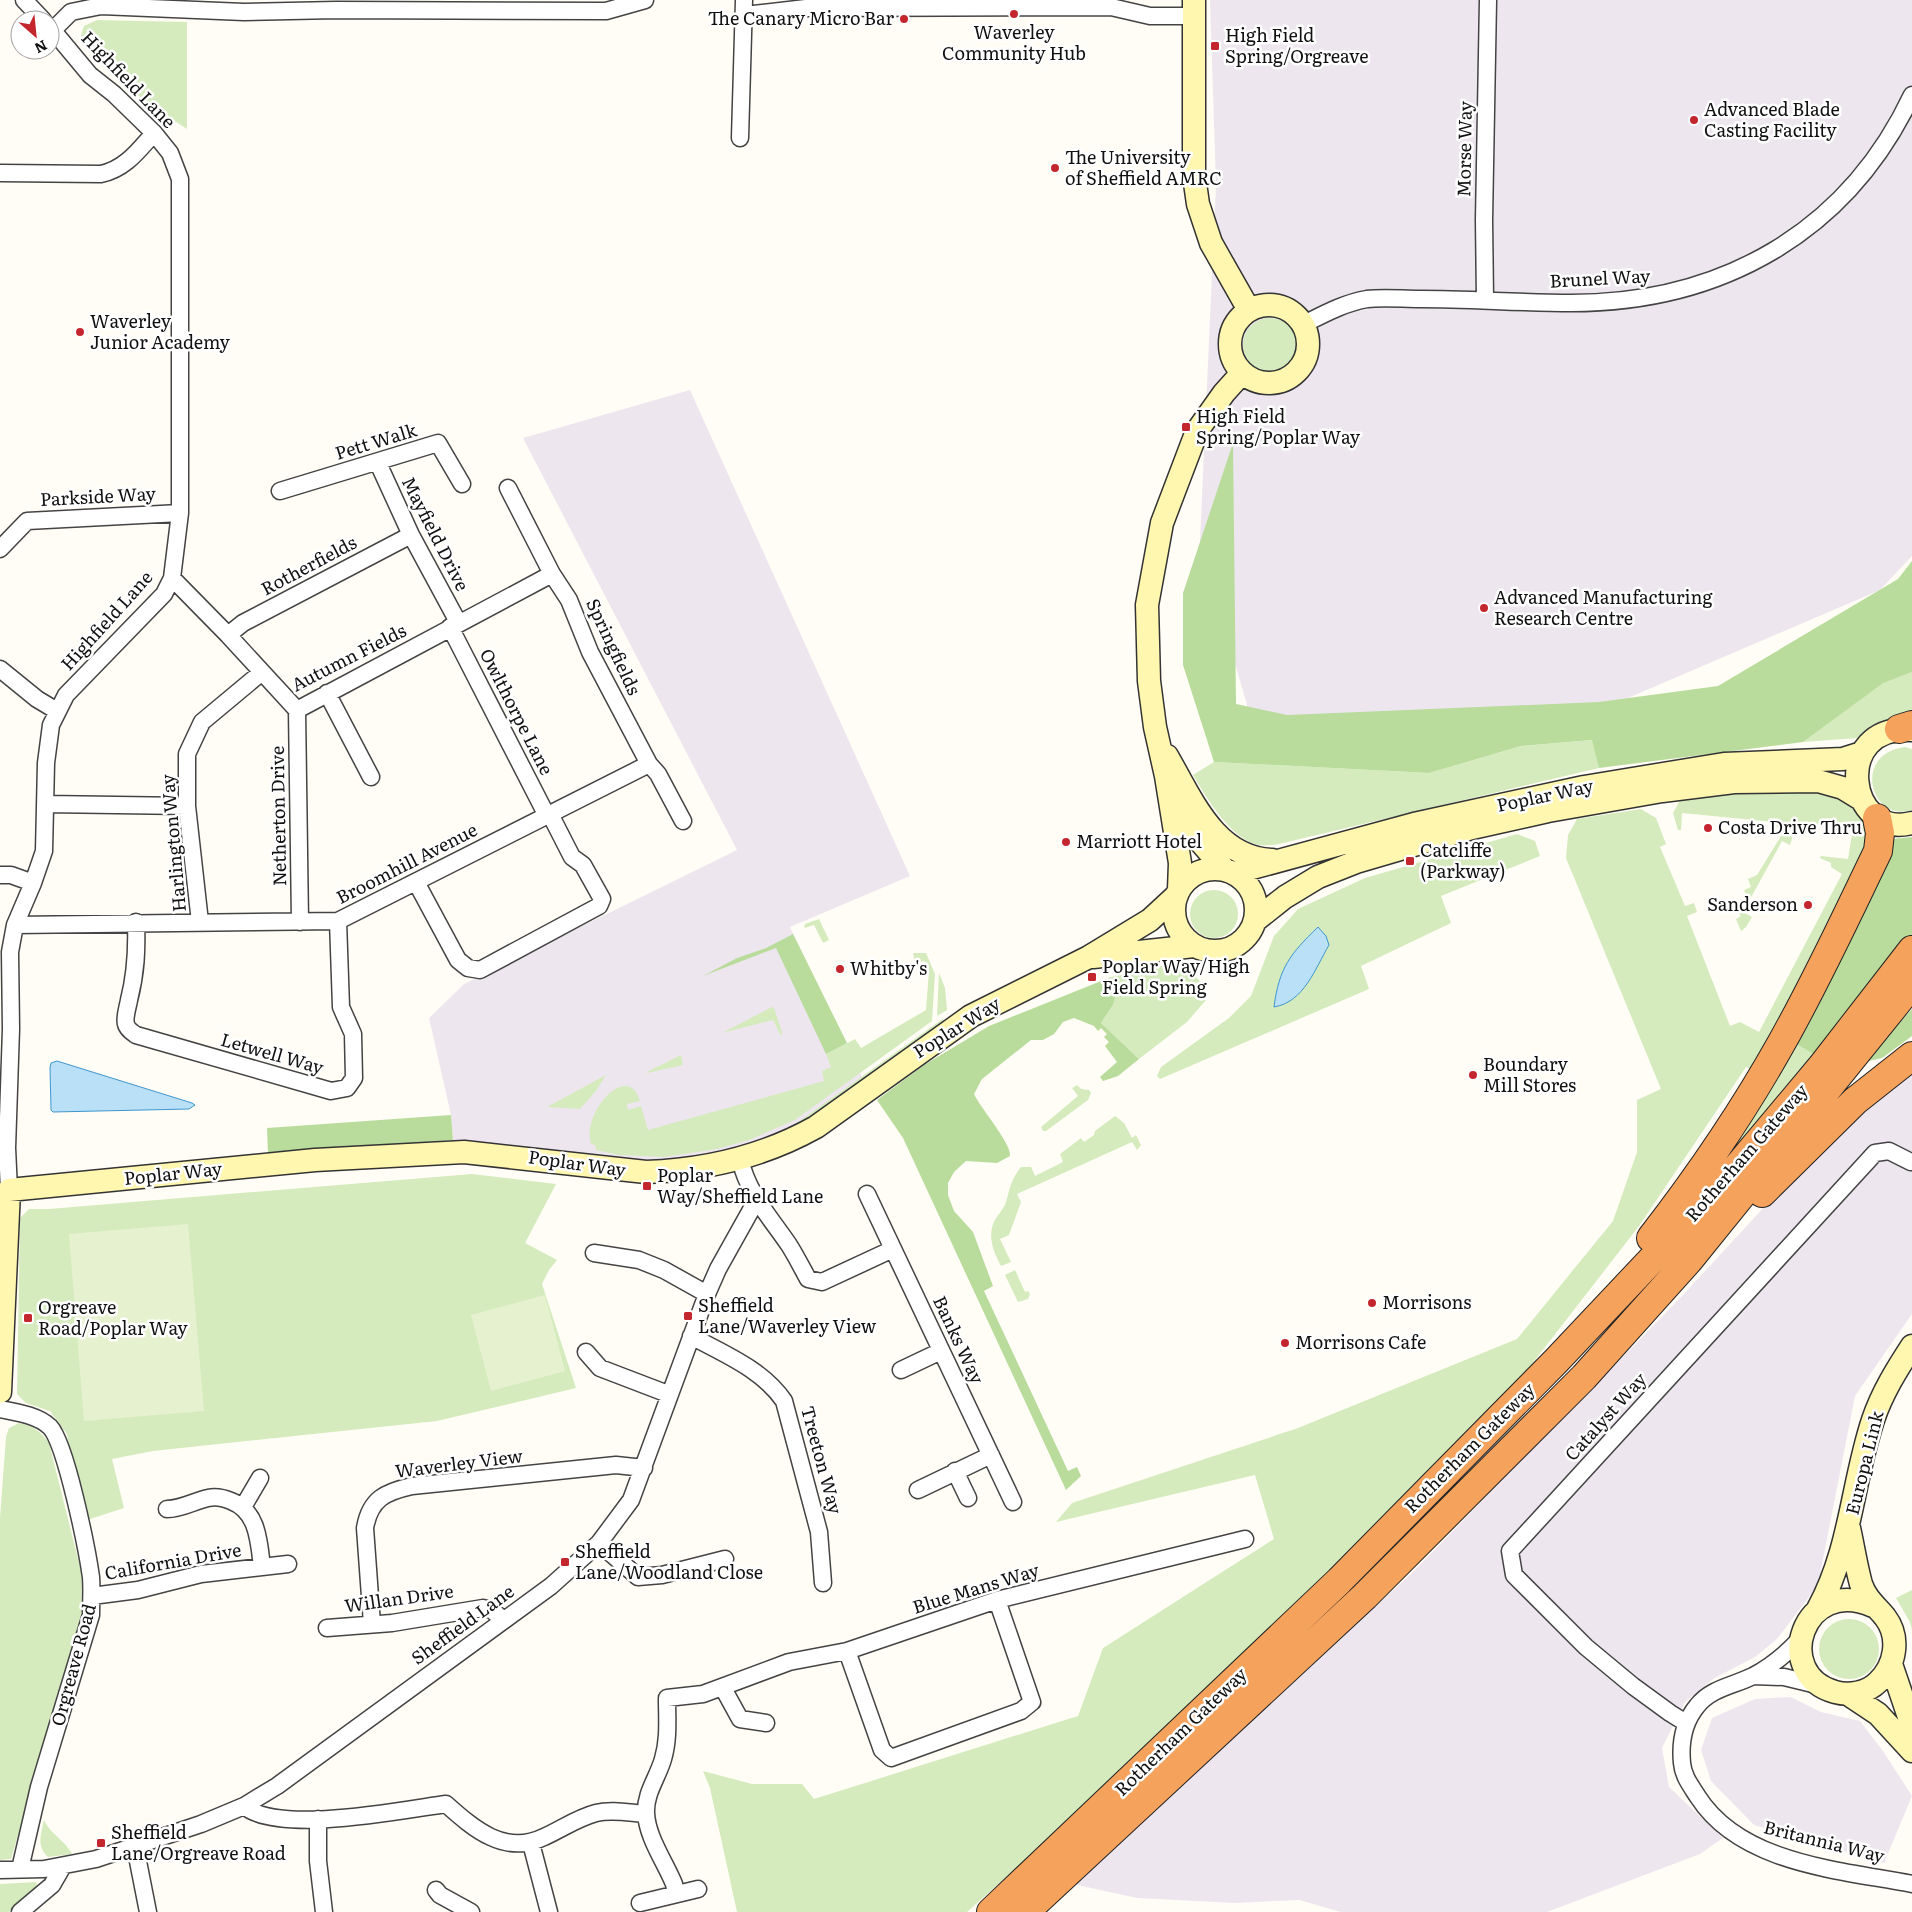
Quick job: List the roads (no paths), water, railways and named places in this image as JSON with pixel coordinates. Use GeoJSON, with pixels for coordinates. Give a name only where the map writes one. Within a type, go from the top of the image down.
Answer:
{"type":"FeatureCollection","features":[{"type":"Feature","properties":{"kind":"highway"},"geometry":{"type":"LineString","coordinates":[[1556,1361],[1675,1207],[1738,1114],[1782,1042],[1878,851],[1880,833],[1869,808]]}},
{"type":"Feature","properties":{"kind":"highway","name":"Rotherham Gateway"},"geometry":{"type":"LineString","coordinates":[[991,1912],[1339,1581],[1556,1361],[1724,1183],[1822,1066],[1912,950]]}},
{"type":"Feature","properties":{"kind":"highway","name":"Rotherham Gateway"},"geometry":{"type":"LineString","coordinates":[[1025,1912],[1372,1589],[1584,1377],[1689,1260],[1912,984]]}},
{"type":"Feature","properties":{"kind":"highway"},"geometry":{"type":"LineString","coordinates":[[1689,1260],[1799,1158],[1855,1101],[1912,1056]]}},
{"type":"Feature","properties":{"kind":"main road"},"geometry":{"type":"LineString","coordinates":[[1194,8],[1194,176],[1198,204],[1211,243],[1249,310]]}},
{"type":"Feature","properties":{"kind":"main road"},"geometry":{"type":"LineString","coordinates":[[1273,305],[1285,308],[1296,315],[1304,324],[1308,337],[1308,350],[1304,364],[1292,377],[1274,384],[1262,383],[1242,373],[1234,363],[1230,352],[1230,339],[1233,328],[1249,310],[1273,305]]}},
{"type":"Feature","properties":{"kind":"main road"},"geometry":{"type":"LineString","coordinates":[[1194,946],[1185,939],[1175,922],[1174,905],[1178,892],[1180,863],[1149,681],[1147,605],[1162,523],[1198,431],[1224,393],[1242,373]]}},
{"type":"Feature","properties":{"kind":"main road"},"geometry":{"type":"LineString","coordinates":[[1869,808],[1856,784],[1856,768],[1862,753],[1874,739],[1882,734],[1908,728]]}},
{"type":"Feature","properties":{"kind":"main road"},"geometry":{"type":"LineString","coordinates":[[1158,740],[1212,831],[1232,849],[1254,859],[1282,860]]}},
{"type":"Feature","properties":{"kind":"main road","name":"Poplar Way"},"geometry":{"type":"LineString","coordinates":[[9,1190],[315,1160],[464,1152],[646,1172],[668,1172],[740,1159],[791,1140],[816,1127],[971,1016],[1089,957],[1150,920],[1195,874],[1204,870],[1229,871],[1282,860],[1484,808],[1656,774],[1748,761],[1843,759],[1862,753]]}},
{"type":"Feature","properties":{"kind":"main road"},"geometry":{"type":"LineString","coordinates":[[1166,776],[1198,839],[1229,871],[1243,879],[1255,896],[1256,920]]}},
{"type":"Feature","properties":{"kind":"main road","name":"Poplar Way"},"geometry":{"type":"LineString","coordinates":[[1089,957],[1194,946],[1213,952],[1229,949],[1248,936],[1256,920],[1285,897],[1318,877],[1356,862],[1453,833],[1548,811],[1662,791],[1734,782],[1818,781],[1843,788],[1869,808],[1895,823],[1912,823]]}},
{"type":"Feature","properties":{"kind":"main road"},"geometry":{"type":"LineString","coordinates":[[0,1392],[9,1190]]}},
{"type":"Feature","properties":{"kind":"main road","name":"Europa Link"},"geometry":{"type":"LineString","coordinates":[[1800,1639],[1804,1627],[1828,1592],[1849,1528],[1859,1473],[1873,1419],[1895,1373],[1910,1353]]}},
{"type":"Feature","properties":{"kind":"main road","name":"Europa Link"},"geometry":{"type":"LineString","coordinates":[[1849,1528],[1861,1584],[1873,1606],[1885,1618],[1892,1632],[1895,1648],[1891,1664],[1912,1726]]}},
{"type":"Feature","properties":{"kind":"main road"},"geometry":{"type":"LineString","coordinates":[[1818,1609],[1831,1602],[1845,1599],[1860,1600],[1873,1606]]}},
{"type":"Feature","properties":{"kind":"main road"},"geometry":{"type":"LineString","coordinates":[[1800,1639],[1800,1652],[1804,1665],[1811,1677],[1829,1690],[1848,1694],[1862,1692],[1874,1686],[1884,1676],[1891,1664]]}},
{"type":"Feature","properties":{"kind":"main road"},"geometry":{"type":"LineString","coordinates":[[1848,1694],[1878,1714],[1912,1751]]}},
{"type":"Feature","properties":{"kind":"street","name":"Highfield Lane"},"geometry":{"type":"LineString","coordinates":[[24,0],[34,10]]}},
{"type":"Feature","properties":{"kind":"street"},"geometry":{"type":"LineString","coordinates":[[60,19],[71,12],[101,6],[244,12],[606,10],[645,0]]}},
{"type":"Feature","properties":{"kind":"street","name":"Morse Way"},"geometry":{"type":"LineString","coordinates":[[1485,299],[1484,220],[1488,0]]}},
{"type":"Feature","properties":{"kind":"street"},"geometry":{"type":"LineString","coordinates":[[740,138],[744,8],[1111,7],[1150,16],[1194,8]]}},
{"type":"Feature","properties":{"kind":"street","name":"Highfield Lane"},"geometry":{"type":"LineString","coordinates":[[9,1190],[6,1028],[10,952],[15,925],[44,851],[46,763],[51,725],[66,695],[164,594],[172,578],[180,513],[180,179],[170,153],[154,133],[114,94],[90,75],[60,39]]}},
{"type":"Feature","properties":{"kind":"street","name":"Brunel Way"},"geometry":{"type":"LineString","coordinates":[[1304,324],[1338,307],[1368,299],[1485,299],[1571,303],[1629,300],[1658,296],[1706,283],[1744,267],[1781,247],[1812,225],[1858,180],[1884,147],[1912,95]]}},
{"type":"Feature","properties":{"kind":"street"},"geometry":{"type":"LineString","coordinates":[[0,173],[109,172],[124,165],[154,133]]}},
{"type":"Feature","properties":{"kind":"street","name":"Pett Walk"},"geometry":{"type":"LineString","coordinates":[[280,492],[438,443],[462,484]]}},
{"type":"Feature","properties":{"kind":"street","name":"Mayfield Drive"},"geometry":{"type":"LineString","coordinates":[[378,463],[454,625]]}},
{"type":"Feature","properties":{"kind":"street","name":"Springfields"},"geometry":{"type":"LineString","coordinates":[[508,488],[552,574],[568,600],[590,652],[649,764],[658,774],[683,821]]}},
{"type":"Feature","properties":{"kind":"street","name":"Parkside Way"},"geometry":{"type":"LineString","coordinates":[[0,549],[27,521],[180,513]]}},
{"type":"Feature","properties":{"kind":"street","name":"Rotherfields"},"geometry":{"type":"LineString","coordinates":[[228,635],[243,623],[411,535]]}},
{"type":"Feature","properties":{"kind":"street","name":"Autumn Fields"},"geometry":{"type":"LineString","coordinates":[[172,578],[297,710],[552,574]]}},
{"type":"Feature","properties":{"kind":"street","name":"Owlthorpe Lane"},"geometry":{"type":"LineString","coordinates":[[416,882],[458,960],[468,968],[480,970],[599,906],[602,898],[583,866],[572,857],[549,815],[454,625]]}},
{"type":"Feature","properties":{"kind":"street"},"geometry":{"type":"LineString","coordinates":[[0,668],[37,699],[58,711]]}},
{"type":"Feature","properties":{"kind":"street","name":"Harlington Way"},"geometry":{"type":"LineString","coordinates":[[200,922],[187,806],[187,754],[202,722],[262,672]]}},
{"type":"Feature","properties":{"kind":"street"},"geometry":{"type":"LineString","coordinates":[[327,693],[372,777]]}},
{"type":"Feature","properties":{"kind":"street","name":"Netherton Drive"},"geometry":{"type":"LineString","coordinates":[[297,710],[300,922]]}},
{"type":"Feature","properties":{"kind":"street","name":"Broomhill Avenue"},"geometry":{"type":"LineString","coordinates":[[15,925],[136,922],[338,921],[649,764]]}},
{"type":"Feature","properties":{"kind":"street"},"geometry":{"type":"LineString","coordinates":[[45,804],[187,806]]}},
{"type":"Feature","properties":{"kind":"street"},"geometry":{"type":"LineString","coordinates":[[0,875],[11,875],[33,883]]}},
{"type":"Feature","properties":{"kind":"street","name":"Letwell Way"},"geometry":{"type":"LineString","coordinates":[[136,922],[137,961],[135,980],[126,1013],[126,1023],[129,1030],[136,1035],[331,1091],[347,1088],[354,1078],[353,1034],[341,1008],[338,921]]}},
{"type":"Feature","properties":{"kind":"street","name":"Catalyst Way"},"geometry":{"type":"LineString","coordinates":[[1686,1723],[1633,1686],[1586,1647],[1514,1575],[1510,1551],[1875,1153],[1889,1150],[1911,1162]]}},
{"type":"Feature","properties":{"kind":"street"},"geometry":{"type":"LineString","coordinates":[[740,1159],[744,1176],[756,1201],[790,1246],[808,1279],[812,1282],[822,1282],[892,1249]]}},
{"type":"Feature","properties":{"kind":"street","name":"Banks Way"},"geometry":{"type":"LineString","coordinates":[[867,1194],[1013,1502]]}},
{"type":"Feature","properties":{"kind":"street","name":"Sheffield Lane"},"geometry":{"type":"LineString","coordinates":[[0,1870],[63,1866],[96,1859],[202,1824],[244,1806],[277,1786],[551,1586],[599,1543],[630,1500],[644,1468],[668,1394],[707,1294],[718,1269],[756,1201]]}},
{"type":"Feature","properties":{"kind":"street"},"geometry":{"type":"LineString","coordinates":[[594,1253],[639,1260],[664,1270],[707,1294]]}},
{"type":"Feature","properties":{"kind":"street","name":"Treeton Way"},"geometry":{"type":"LineString","coordinates":[[691,1336],[754,1371],[777,1391],[784,1401],[819,1532],[823,1584]]}},
{"type":"Feature","properties":{"kind":"street"},"geometry":{"type":"LineString","coordinates":[[901,1370],[941,1351]]}},
{"type":"Feature","properties":{"kind":"street"},"geometry":{"type":"LineString","coordinates":[[586,1352],[600,1368],[668,1394]]}},
{"type":"Feature","properties":{"kind":"street","name":"Orgreave Road"},"geometry":{"type":"LineString","coordinates":[[0,1409],[40,1420],[49,1426],[58,1439],[78,1513],[91,1576],[92,1596],[91,1615],[39,1787],[20,1869]]}},
{"type":"Feature","properties":{"kind":"street"},"geometry":{"type":"LineString","coordinates":[[918,1490],[991,1455]]}},
{"type":"Feature","properties":{"kind":"street","name":"Waverley View"},"geometry":{"type":"LineString","coordinates":[[372,1624],[365,1528],[367,1516],[372,1505],[387,1494],[412,1486],[616,1465],[644,1468]]}},
{"type":"Feature","properties":{"kind":"street"},"geometry":{"type":"LineString","coordinates":[[955,1471],[968,1498]]}},
{"type":"Feature","properties":{"kind":"street"},"geometry":{"type":"LineString","coordinates":[[167,1509],[183,1507],[210,1497],[222,1497],[243,1508],[260,1478]]}},
{"type":"Feature","properties":{"kind":"street","name":"California Drive"},"geometry":{"type":"LineString","coordinates":[[243,1508],[256,1528],[262,1567]]}},
{"type":"Feature","properties":{"kind":"street","name":"Blue Mans Way"},"geometry":{"type":"LineString","coordinates":[[646,1814],[649,1793],[663,1760],[668,1742],[667,1698],[703,1694],[789,1662],[847,1650],[997,1600],[1245,1538]]}},
{"type":"Feature","properties":{"kind":"street"},"geometry":{"type":"LineString","coordinates":[[599,1543],[638,1577],[662,1575],[725,1559]]}},
{"type":"Feature","properties":{"kind":"street","name":"California Drive"},"geometry":{"type":"LineString","coordinates":[[92,1596],[138,1590],[201,1574],[288,1564]]}},
{"type":"Feature","properties":{"kind":"street"},"geometry":{"type":"LineString","coordinates":[[847,1650],[882,1750],[891,1758],[1022,1711],[1032,1702],[997,1600]]}},
{"type":"Feature","properties":{"kind":"street","name":"Willan Drive"},"geometry":{"type":"LineString","coordinates":[[327,1628],[418,1620],[484,1608],[492,1610],[503,1620]]}},
{"type":"Feature","properties":{"kind":"street","name":"Britannia Way"},"geometry":{"type":"LineString","coordinates":[[1800,1639],[1790,1649],[1753,1676],[1716,1690],[1698,1704],[1686,1723],[1681,1744],[1682,1770],[1700,1801],[1718,1822],[1752,1846],[1803,1862],[1912,1884]]}},
{"type":"Feature","properties":{"kind":"street","name":"Britannia Way"},"geometry":{"type":"LineString","coordinates":[[1753,1676],[1784,1677],[1821,1686]]}},
{"type":"Feature","properties":{"kind":"street"},"geometry":{"type":"LineString","coordinates":[[723,1688],[740,1719],[766,1722]]}},
{"type":"Feature","properties":{"kind":"street"},"geometry":{"type":"LineString","coordinates":[[244,1806],[251,1811],[271,1816],[318,1818],[363,1816],[446,1804],[478,1831],[507,1843],[531,1842],[571,1822],[598,1813],[613,1811],[646,1814],[648,1827],[674,1884],[676,1894]]}},
{"type":"Feature","properties":{"kind":"street"},"geometry":{"type":"LineString","coordinates":[[318,1818],[318,1861],[324,1912]]}},
{"type":"Feature","properties":{"kind":"street"},"geometry":{"type":"LineString","coordinates":[[531,1842],[549,1912]]}},
{"type":"Feature","properties":{"kind":"street"},"geometry":{"type":"LineString","coordinates":[[135,1846],[147,1908]]}},
{"type":"Feature","properties":{"kind":"street"},"geometry":{"type":"LineString","coordinates":[[20,1912],[52,1884],[63,1866]]}},
{"type":"Feature","properties":{"kind":"street"},"geometry":{"type":"LineString","coordinates":[[640,1903],[698,1889]]}},
{"type":"Feature","properties":{"kind":"street"},"geometry":{"type":"LineString","coordinates":[[436,1890],[440,1895],[471,1912]]}},
{"type":"Feature","properties":{"kind":"water"},"geometry":{"type":"Polygon","coordinates":[[[1318,927],[1326,936],[1329,945],[1319,964],[1301,992],[1284,1004],[1274,1007],[1279,982],[1287,962],[1300,945],[1318,927]]]}},
{"type":"Feature","properties":{"kind":"water"},"geometry":{"type":"Polygon","coordinates":[[[57,1061],[195,1105],[189,1109],[53,1112],[51,1110],[50,1068],[51,1063],[57,1061]]]}},
{"type":"Feature","properties":{"kind":"place","name":"Waverley Community Hub"},"geometry":{"type":"Point","coordinates":[1014,14]}},
{"type":"Feature","properties":{"kind":"place","name":"The Canary Micro Bar"},"geometry":{"type":"Point","coordinates":[904,19]}},
{"type":"Feature","properties":{"kind":"place","name":"High Field Spring/Orgreave"},"geometry":{"type":"Point","coordinates":[1215,46]}},
{"type":"Feature","properties":{"kind":"place","name":"Advanced Blade Casting Facility"},"geometry":{"type":"Point","coordinates":[1694,120]}},
{"type":"Feature","properties":{"kind":"place","name":"The University of Sheffield AMRC"},"geometry":{"type":"Point","coordinates":[1055,168]}},
{"type":"Feature","properties":{"kind":"place","name":"Waverley Junior Academy"},"geometry":{"type":"Point","coordinates":[80,332]}},
{"type":"Feature","properties":{"kind":"place","name":"High Field Spring/Poplar Way"},"geometry":{"type":"Point","coordinates":[1186,427]}},
{"type":"Feature","properties":{"kind":"place","name":"Advanced Manufacturing Research Centre"},"geometry":{"type":"Point","coordinates":[1484,608]}},
{"type":"Feature","properties":{"kind":"place","name":"Costa Drive Thru"},"geometry":{"type":"Point","coordinates":[1708,828]}},
{"type":"Feature","properties":{"kind":"place","name":"Marriott Hotel"},"geometry":{"type":"Point","coordinates":[1066,842]}},
{"type":"Feature","properties":{"kind":"place","name":"Catcliffe (Parkway)"},"geometry":{"type":"Point","coordinates":[1410,861]}},
{"type":"Feature","properties":{"kind":"place","name":"Sanderson"},"geometry":{"type":"Point","coordinates":[1808,905]}},
{"type":"Feature","properties":{"kind":"place","name":"Whitby's"},"geometry":{"type":"Point","coordinates":[840,969]}},
{"type":"Feature","properties":{"kind":"place","name":"Poplar Way/High Field Spring"},"geometry":{"type":"Point","coordinates":[1092,977]}},
{"type":"Feature","properties":{"kind":"place","name":"Boundary Mill Stores"},"geometry":{"type":"Point","coordinates":[1473,1075]}},
{"type":"Feature","properties":{"kind":"place","name":"Poplar Way/Sheffield Lane"},"geometry":{"type":"Point","coordinates":[647,1186]}},
{"type":"Feature","properties":{"kind":"place","name":"Morrisons"},"geometry":{"type":"Point","coordinates":[1372,1303]}},
{"type":"Feature","properties":{"kind":"place","name":"Sheffield Lane/Waverley View"},"geometry":{"type":"Point","coordinates":[688,1316]}},
{"type":"Feature","properties":{"kind":"place","name":"Orgreave Road/Poplar Way"},"geometry":{"type":"Point","coordinates":[28,1318]}},
{"type":"Feature","properties":{"kind":"place","name":"Morrisons Cafe"},"geometry":{"type":"Point","coordinates":[1285,1343]}},
{"type":"Feature","properties":{"kind":"place","name":"Sheffield Lane/Woodland Close"},"geometry":{"type":"Point","coordinates":[565,1562]}},
{"type":"Feature","properties":{"kind":"place","name":"Sheffield Lane/Orgreave Road"},"geometry":{"type":"Point","coordinates":[101,1843]}}]}
